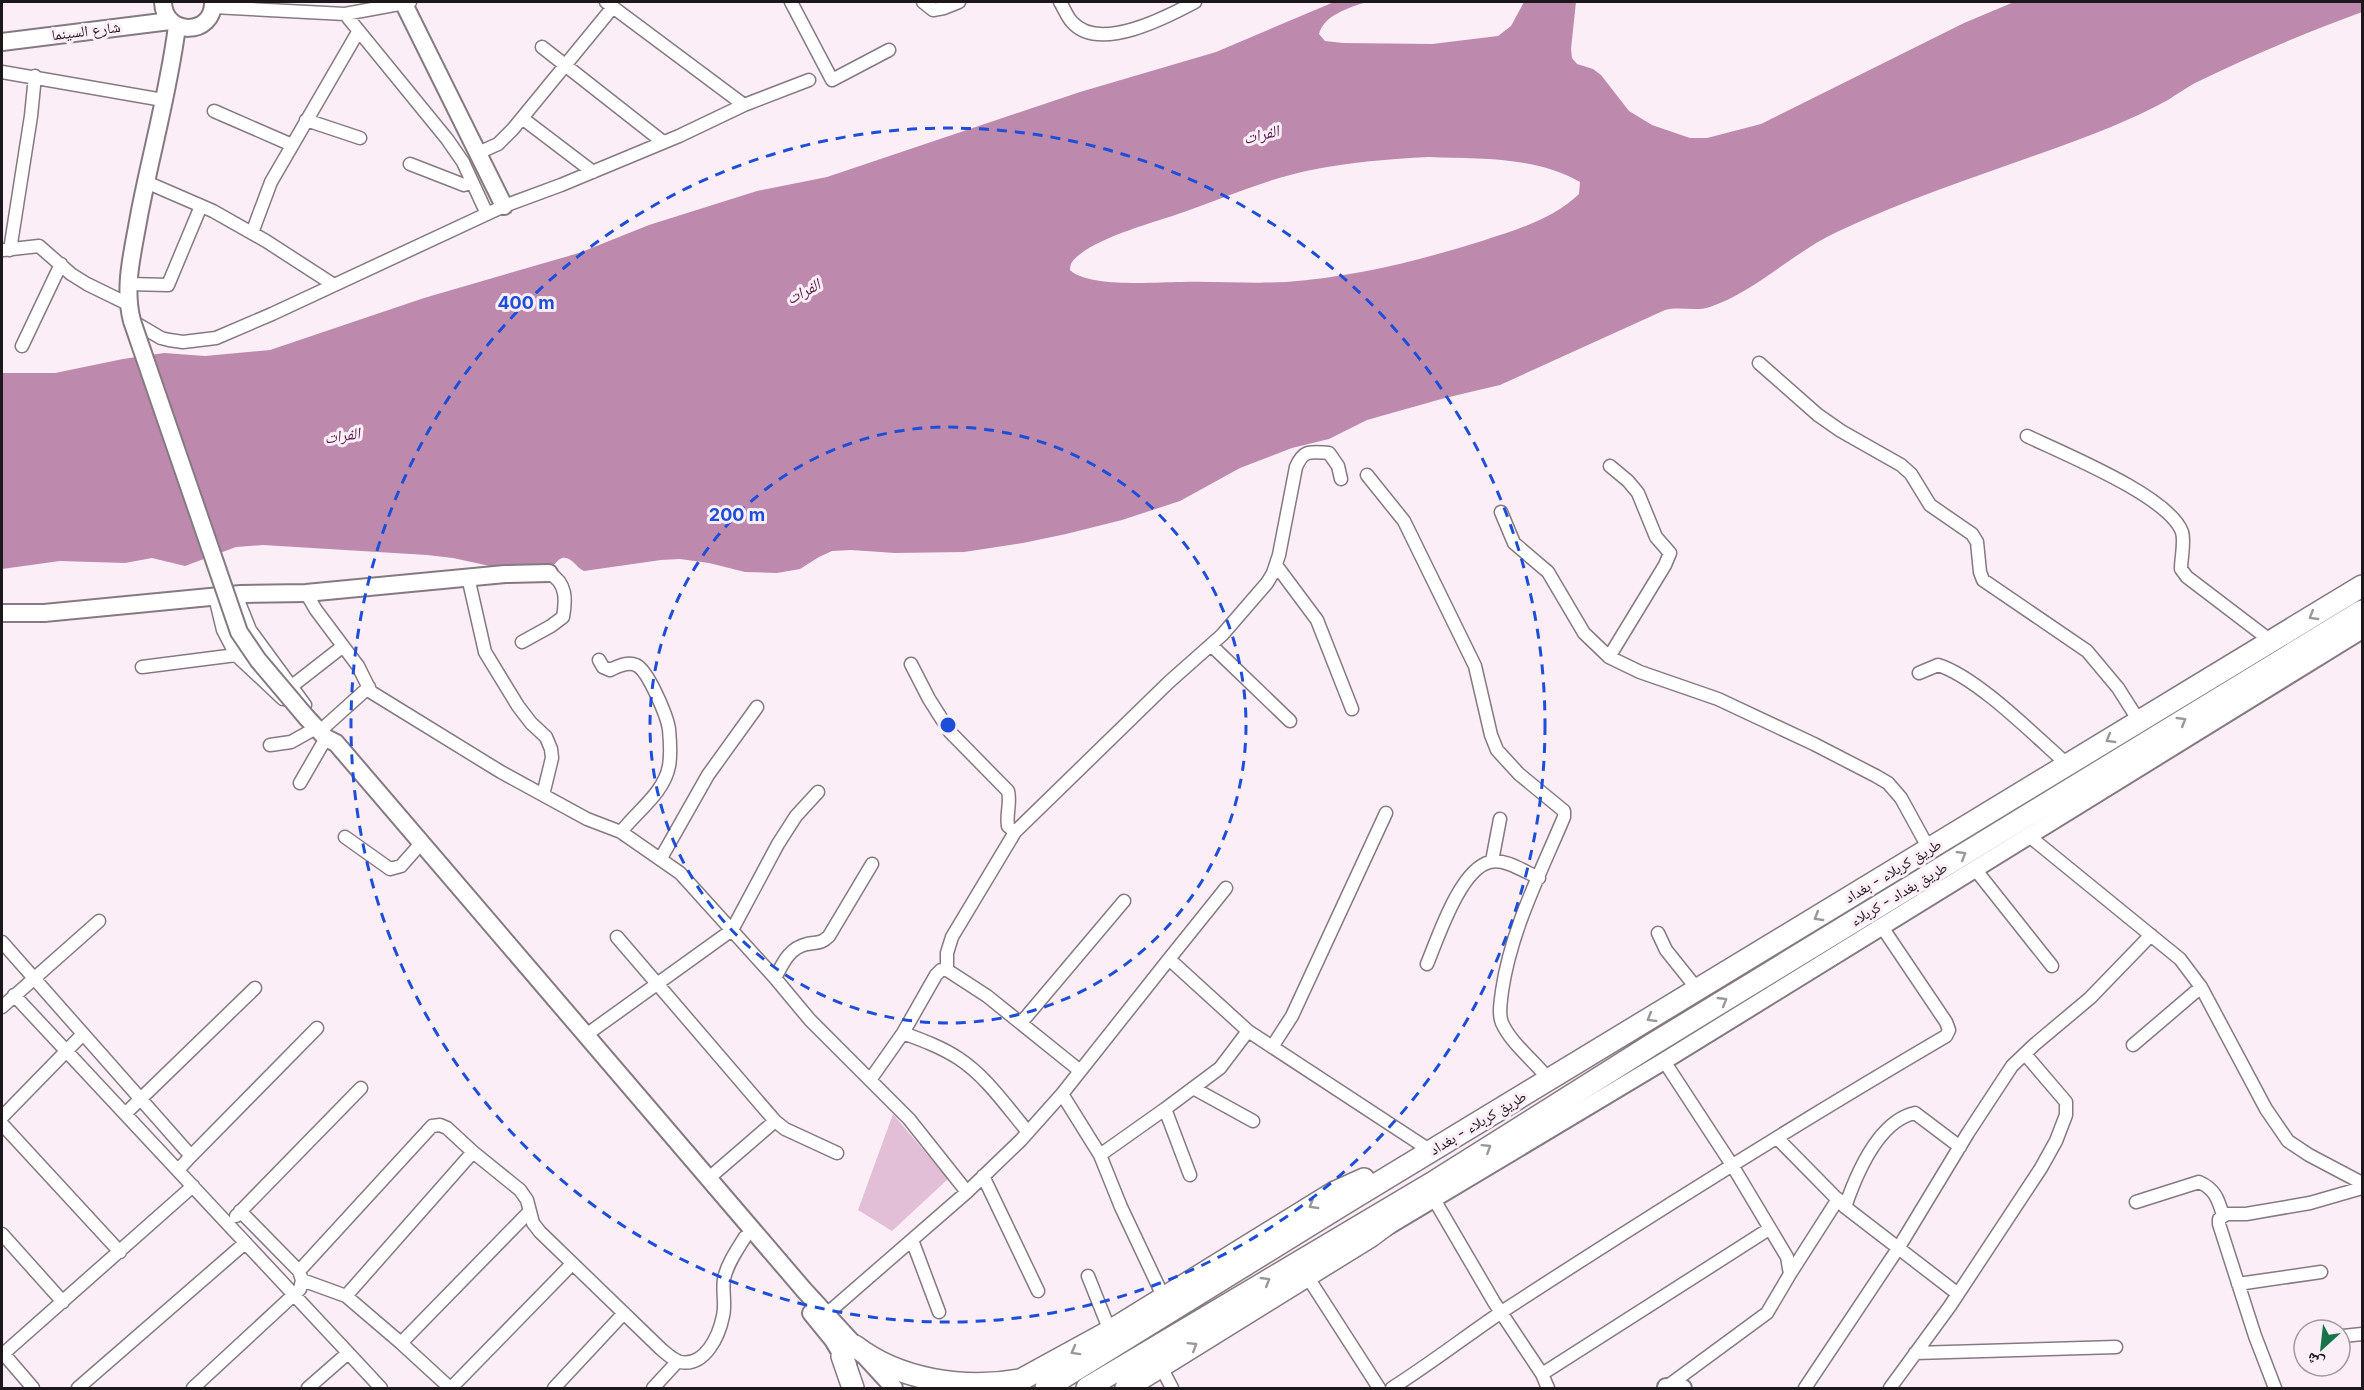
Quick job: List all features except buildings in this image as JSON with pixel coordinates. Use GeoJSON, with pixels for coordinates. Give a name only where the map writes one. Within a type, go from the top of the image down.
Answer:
{"type":"FeatureCollection","features":[{"type":"Feature","properties":{"kind":"highway","name":"طريق كربلاء - بغداد"},"geometry":{"type":"LineString","coordinates":[[1427,1154],[2362,586]]}},
{"type":"Feature","properties":{"kind":"highway","name":"طريق بغداد - كربلاء"},"geometry":{"type":"LineString","coordinates":[[1436,1190],[1548,1110],[1586,1086],[2362,611]]}},
{"type":"Feature","properties":{"kind":"highway"},"geometry":{"type":"LineString","coordinates":[[1573,1065],[1572,1072],[1575,1078],[1586,1086]]}},
{"type":"Feature","properties":{"kind":"highway"},"geometry":{"type":"LineString","coordinates":[[1544,1083],[1549,1096],[1548,1110]]}},
{"type":"Feature","properties":{"kind":"highway"},"geometry":{"type":"LineString","coordinates":[[1006,1389],[1038,1382],[1203,1293],[1427,1154]]}},
{"type":"Feature","properties":{"kind":"highway"},"geometry":{"type":"LineString","coordinates":[[853,1389],[849,1351],[905,1375],[943,1384],[980,1387],[1038,1382],[1163,1296],[1335,1192],[1427,1154]]}},
{"type":"Feature","properties":{"kind":"highway"},"geometry":{"type":"LineString","coordinates":[[1126,1389],[1371,1236],[1436,1190]]}},
{"type":"Feature","properties":{"kind":"highway"},"geometry":{"type":"LineString","coordinates":[[1087,1389],[1216,1311],[1436,1190]]}},
{"type":"Feature","properties":{"kind":"main road"},"geometry":{"type":"LineString","coordinates":[[163,2],[165,15],[174,23],[173,60],[146,182],[129,284],[128,304],[239,632],[258,660],[317,729],[330,752],[416,849],[745,1238],[823,1318]]}},
{"type":"Feature","properties":{"kind":"main road"},"geometry":{"type":"LineString","coordinates":[[406,2],[504,206]]}},
{"type":"Feature","properties":{"kind":"main road","name":"شارع السينما"},"geometry":{"type":"LineString","coordinates":[[2,42],[174,23],[186,28],[195,27],[204,23],[210,16],[213,4]]}},
{"type":"Feature","properties":{"kind":"main road"},"geometry":{"type":"LineString","coordinates":[[2,613],[44,613],[236,595],[306,592],[468,577],[549,573]]}},
{"type":"Feature","properties":{"kind":"main road"},"geometry":{"type":"LineString","coordinates":[[1436,1190],[1664,1061],[2362,630]]}},
{"type":"Feature","properties":{"kind":"main road"},"geometry":{"type":"LineString","coordinates":[[317,729],[336,743],[709,1178],[849,1351],[894,1389]]}},
{"type":"Feature","properties":{"kind":"main road"},"geometry":{"type":"LineString","coordinates":[[849,1351],[859,1389]]}},
{"type":"Feature","properties":{"kind":"street"},"geometry":{"type":"LineString","coordinates":[[213,4],[345,14],[406,2]]}},
{"type":"Feature","properties":{"kind":"street"},"geometry":{"type":"LineString","coordinates":[[791,2],[832,80],[888,50]]}},
{"type":"Feature","properties":{"kind":"street"},"geometry":{"type":"LineString","coordinates":[[923,2],[933,10],[959,2]]}},
{"type":"Feature","properties":{"kind":"street"},"geometry":{"type":"LineString","coordinates":[[1060,2],[1072,23],[1083,30],[1103,35],[1121,34],[1195,2]]}},
{"type":"Feature","properties":{"kind":"street"},"geometry":{"type":"LineString","coordinates":[[478,153],[498,144],[522,118],[564,67],[609,4],[744,105]]}},
{"type":"Feature","properties":{"kind":"street"},"geometry":{"type":"LineString","coordinates":[[345,14],[447,139],[463,162],[487,214]]}},
{"type":"Feature","properties":{"kind":"street"},"geometry":{"type":"LineString","coordinates":[[252,233],[272,182],[358,32]]}},
{"type":"Feature","properties":{"kind":"street"},"geometry":{"type":"LineString","coordinates":[[542,47],[564,67],[663,142]]}},
{"type":"Feature","properties":{"kind":"street"},"geometry":{"type":"LineString","coordinates":[[2,72],[163,100]]}},
{"type":"Feature","properties":{"kind":"street"},"geometry":{"type":"LineString","coordinates":[[35,76],[31,116],[6,250],[39,246],[71,274],[128,304]]}},
{"type":"Feature","properties":{"kind":"street"},"geometry":{"type":"LineString","coordinates":[[132,321],[161,338],[169,340],[183,342],[216,338],[504,206],[593,172],[744,105],[809,80]]}},
{"type":"Feature","properties":{"kind":"street"},"geometry":{"type":"LineString","coordinates":[[214,111],[292,145]]}},
{"type":"Feature","properties":{"kind":"street"},"geometry":{"type":"LineString","coordinates":[[522,118],[593,172]]}},
{"type":"Feature","properties":{"kind":"street"},"geometry":{"type":"LineString","coordinates":[[306,120],[360,138]]}},
{"type":"Feature","properties":{"kind":"street"},"geometry":{"type":"LineString","coordinates":[[410,164],[464,185],[472,182]]}},
{"type":"Feature","properties":{"kind":"street"},"geometry":{"type":"LineString","coordinates":[[146,182],[201,206],[252,233],[334,285]]}},
{"type":"Feature","properties":{"kind":"street"},"geometry":{"type":"LineString","coordinates":[[129,284],[168,285],[201,206]]}},
{"type":"Feature","properties":{"kind":"street"},"geometry":{"type":"LineString","coordinates":[[22,346],[62,264]]}},
{"type":"Feature","properties":{"kind":"street"},"geometry":{"type":"LineString","coordinates":[[1759,363],[1818,415],[1841,431],[1901,465],[1911,474],[1930,505],[1972,534],[1977,542],[1983,580],[2087,651],[2118,688],[2139,722]]}},
{"type":"Feature","properties":{"kind":"street"},"geometry":{"type":"LineString","coordinates":[[2027,436],[2143,494],[2167,514],[2183,534],[2181,569],[2187,577],[2271,641]]}},
{"type":"Feature","properties":{"kind":"street"},"geometry":{"type":"LineString","coordinates":[[947,970],[947,952],[952,937],[1015,832],[1169,682],[1211,645],[1245,610],[1273,573],[1296,467],[1300,458],[1305,453],[1329,453],[1338,466],[1341,479]]}},
{"type":"Feature","properties":{"kind":"street"},"geometry":{"type":"LineString","coordinates":[[1609,657],[1670,553],[1656,537],[1638,493],[1629,481],[1610,466]]}},
{"type":"Feature","properties":{"kind":"street"},"geometry":{"type":"LineString","coordinates":[[1367,475],[1404,521],[1475,666],[1491,735],[1497,750],[1519,774],[1564,811],[1564,818],[1510,949],[1499,1011],[1502,1022],[1544,1083]]}},
{"type":"Feature","properties":{"kind":"street"},"geometry":{"type":"LineString","coordinates":[[1501,512],[1514,543],[1548,572],[1584,633],[1609,657],[1640,672],[1718,699],[1814,744],[1888,783],[1901,798],[1929,849]]}},
{"type":"Feature","properties":{"kind":"street"},"geometry":{"type":"LineString","coordinates":[[1276,565],[1317,620],[1352,709]]}},
{"type":"Feature","properties":{"kind":"street"},"geometry":{"type":"LineString","coordinates":[[522,642],[563,617],[566,599],[564,590],[556,577],[549,573]]}},
{"type":"Feature","properties":{"kind":"street"},"geometry":{"type":"LineString","coordinates":[[468,577],[485,652],[518,706],[546,737],[551,749],[552,758],[543,795]]}},
{"type":"Feature","properties":{"kind":"street"},"geometry":{"type":"LineString","coordinates":[[306,592],[342,647],[358,666],[371,693],[501,772],[587,819],[621,832],[680,873],[810,1020],[909,1119],[967,1192]]}},
{"type":"Feature","properties":{"kind":"street"},"geometry":{"type":"LineString","coordinates":[[236,595],[250,630],[292,686],[317,729],[300,783]]}},
{"type":"Feature","properties":{"kind":"street"},"geometry":{"type":"LineString","coordinates":[[215,597],[223,630],[236,656],[317,729]]}},
{"type":"Feature","properties":{"kind":"street"},"geometry":{"type":"LineString","coordinates":[[1211,645],[1290,721]]}},
{"type":"Feature","properties":{"kind":"street"},"geometry":{"type":"LineString","coordinates":[[292,686],[342,647]]}},
{"type":"Feature","properties":{"kind":"street"},"geometry":{"type":"LineString","coordinates":[[142,667],[236,656]]}},
{"type":"Feature","properties":{"kind":"street"},"geometry":{"type":"LineString","coordinates":[[599,660],[603,667],[610,670],[624,664],[634,664],[640,668],[656,694],[669,727],[669,766],[661,787],[621,832]]}},
{"type":"Feature","properties":{"kind":"street"},"geometry":{"type":"LineString","coordinates":[[911,664],[950,732],[1008,791],[1010,799],[1006,815],[1008,826],[1015,832]]}},
{"type":"Feature","properties":{"kind":"street"},"geometry":{"type":"LineString","coordinates":[[1919,673],[1938,665],[1952,669],[1981,690],[2068,765]]}},
{"type":"Feature","properties":{"kind":"street"},"geometry":{"type":"LineString","coordinates":[[270,744],[291,742],[317,729],[369,687]]}},
{"type":"Feature","properties":{"kind":"street"},"geometry":{"type":"LineString","coordinates":[[661,858],[708,775],[757,708]]}},
{"type":"Feature","properties":{"kind":"street"},"geometry":{"type":"LineString","coordinates":[[586,1035],[732,930],[778,844],[796,816],[818,792]]}},
{"type":"Feature","properties":{"kind":"street"},"geometry":{"type":"LineString","coordinates":[[1272,1047],[1292,1016],[1386,813]]}},
{"type":"Feature","properties":{"kind":"street"},"geometry":{"type":"LineString","coordinates":[[1492,861],[1500,819]]}},
{"type":"Feature","properties":{"kind":"street"},"geometry":{"type":"LineString","coordinates":[[2029,836],[2180,959],[2201,987],[2266,1109],[2288,1141],[2361,1191]]}},
{"type":"Feature","properties":{"kind":"street"},"geometry":{"type":"LineString","coordinates":[[345,837],[390,869],[401,867],[416,849]]}},
{"type":"Feature","properties":{"kind":"street"},"geometry":{"type":"LineString","coordinates":[[1426,964],[1455,900],[1471,875],[1481,866],[1492,861],[1506,863],[1539,878]]}},
{"type":"Feature","properties":{"kind":"street"},"geometry":{"type":"LineString","coordinates":[[775,978],[784,960],[795,948],[806,944],[822,943],[829,936],[872,864]]}},
{"type":"Feature","properties":{"kind":"street"},"geometry":{"type":"LineString","coordinates":[[1975,869],[2052,966]]}},
{"type":"Feature","properties":{"kind":"street"},"geometry":{"type":"LineString","coordinates":[[823,1318],[967,1192],[1028,1132],[1062,1094],[1226,888]]}},
{"type":"Feature","properties":{"kind":"street"},"geometry":{"type":"LineString","coordinates":[[1021,1023],[1124,901]]}},
{"type":"Feature","properties":{"kind":"street"},"geometry":{"type":"LineString","coordinates":[[2,1007],[99,921]]}},
{"type":"Feature","properties":{"kind":"street"},"geometry":{"type":"LineString","coordinates":[[1392,1389],[1501,1312],[1826,1106],[1946,1036],[1949,1030],[1882,927]]}},
{"type":"Feature","properties":{"kind":"street"},"geometry":{"type":"LineString","coordinates":[[1658,933],[1666,950],[1698,990]]}},
{"type":"Feature","properties":{"kind":"street"},"geometry":{"type":"LineString","coordinates":[[1805,1389],[1899,1247],[2012,1066],[2090,998],[2151,935]]}},
{"type":"Feature","properties":{"kind":"street"},"geometry":{"type":"LineString","coordinates":[[617,937],[775,1121],[785,1129],[837,1153]]}},
{"type":"Feature","properties":{"kind":"street"},"geometry":{"type":"LineString","coordinates":[[2,942],[191,1156]]}},
{"type":"Feature","properties":{"kind":"street"},"geometry":{"type":"LineString","coordinates":[[1169,959],[1248,1031],[1427,1154]]}},
{"type":"Feature","properties":{"kind":"street"},"geometry":{"type":"LineString","coordinates":[[870,1080],[903,1033],[941,970],[947,970],[987,996],[1079,1070]]}},
{"type":"Feature","properties":{"kind":"street"},"geometry":{"type":"LineString","coordinates":[[2133,1045],[2201,987]]}},
{"type":"Feature","properties":{"kind":"street"},"geometry":{"type":"LineString","coordinates":[[125,1114],[255,988]]}},
{"type":"Feature","properties":{"kind":"street"},"geometry":{"type":"LineString","coordinates":[[14,995],[381,1389]]}},
{"type":"Feature","properties":{"kind":"street"},"geometry":{"type":"LineString","coordinates":[[178,1170],[317,1028]]}},
{"type":"Feature","properties":{"kind":"street"},"geometry":{"type":"LineString","coordinates":[[1100,1155],[1220,1068],[1248,1031]]}},
{"type":"Feature","properties":{"kind":"street"},"geometry":{"type":"LineString","coordinates":[[903,1033],[930,1043],[964,1062],[977,1073],[1028,1132]]}},
{"type":"Feature","properties":{"kind":"street"},"geometry":{"type":"LineString","coordinates":[[2,1117],[83,1034]]}},
{"type":"Feature","properties":{"kind":"street"},"geometry":{"type":"LineString","coordinates":[[1890,1389],[1958,1294],[2041,1168],[2056,1141],[2066,1115],[2066,1102],[2025,1054]]}},
{"type":"Feature","properties":{"kind":"street"},"geometry":{"type":"LineString","coordinates":[[1664,1061],[1732,1165],[1768,1229],[1787,1257],[1790,1274]]}},
{"type":"Feature","properties":{"kind":"street"},"geometry":{"type":"LineString","coordinates":[[228,1224],[361,1088]]}},
{"type":"Feature","properties":{"kind":"street"},"geometry":{"type":"LineString","coordinates":[[1193,1088],[1253,1121]]}},
{"type":"Feature","properties":{"kind":"street"},"geometry":{"type":"LineString","coordinates":[[1062,1094],[1100,1155],[1121,1207],[1163,1296]]}},
{"type":"Feature","properties":{"kind":"street"},"geometry":{"type":"LineString","coordinates":[[1165,1109],[1190,1175]]}},
{"type":"Feature","properties":{"kind":"street"},"geometry":{"type":"LineString","coordinates":[[1671,1388],[1767,1313],[1790,1274],[1852,1187],[1873,1148],[1887,1128],[1903,1116],[1915,1113],[1960,1147]]}},
{"type":"Feature","properties":{"kind":"street"},"geometry":{"type":"LineString","coordinates":[[709,1178],[775,1121]]}},
{"type":"Feature","properties":{"kind":"street"},"geometry":{"type":"LineString","coordinates":[[2,1124],[120,1252]]}},
{"type":"Feature","properties":{"kind":"street"},"geometry":{"type":"LineString","coordinates":[[193,1389],[294,1296],[300,1289],[300,1275],[432,1126],[440,1125],[447,1128],[520,1190],[540,1232],[661,1349],[678,1361],[688,1362],[699,1358],[706,1354],[711,1346],[723,1316],[726,1272],[745,1238]]}},
{"type":"Feature","properties":{"kind":"street"},"geometry":{"type":"LineString","coordinates":[[1777,1138],[1841,1203],[1958,1294]]}},
{"type":"Feature","properties":{"kind":"street"},"geometry":{"type":"LineString","coordinates":[[346,1296],[473,1152]]}},
{"type":"Feature","properties":{"kind":"street"},"geometry":{"type":"LineString","coordinates":[[983,1176],[1038,1291]]}},
{"type":"Feature","properties":{"kind":"street"},"geometry":{"type":"LineString","coordinates":[[2136,1202],[2199,1182],[2210,1187],[2218,1199],[2223,1215]]}},
{"type":"Feature","properties":{"kind":"street"},"geometry":{"type":"LineString","coordinates":[[33,1389],[2,1353],[193,1186]]}},
{"type":"Feature","properties":{"kind":"street"},"geometry":{"type":"LineString","coordinates":[[1436,1190],[1501,1312],[1542,1374],[1548,1389]]}},
{"type":"Feature","properties":{"kind":"street"},"geometry":{"type":"LineString","coordinates":[[2276,1389],[2238,1284],[2219,1219],[2223,1215],[2310,1203],[2361,1191]]}},
{"type":"Feature","properties":{"kind":"street"},"geometry":{"type":"LineString","coordinates":[[240,1211],[300,1275],[346,1296],[450,1389],[572,1264]]}},
{"type":"Feature","properties":{"kind":"street"},"geometry":{"type":"LineString","coordinates":[[401,1343],[529,1212]]}},
{"type":"Feature","properties":{"kind":"street"},"geometry":{"type":"LineString","coordinates":[[1542,1374],[1768,1229]]}},
{"type":"Feature","properties":{"kind":"street"},"geometry":{"type":"LineString","coordinates":[[2,1234],[63,1302]]}},
{"type":"Feature","properties":{"kind":"street"},"geometry":{"type":"LineString","coordinates":[[912,1240],[939,1312]]}},
{"type":"Feature","properties":{"kind":"street"},"geometry":{"type":"LineString","coordinates":[[78,1389],[245,1243]]}},
{"type":"Feature","properties":{"kind":"street"},"geometry":{"type":"LineString","coordinates":[[2238,1284],[2321,1272]]}},
{"type":"Feature","properties":{"kind":"street"},"geometry":{"type":"LineString","coordinates":[[1088,1276],[1110,1331]]}},
{"type":"Feature","properties":{"kind":"street"},"geometry":{"type":"LineString","coordinates":[[1307,1276],[1379,1389]]}},
{"type":"Feature","properties":{"kind":"street"},"geometry":{"type":"LineString","coordinates":[[554,1389],[624,1313]]}},
{"type":"Feature","properties":{"kind":"street"},"geometry":{"type":"LineString","coordinates":[[1916,1353],[2116,1347]]}},
{"type":"Feature","properties":{"kind":"street"},"geometry":{"type":"LineString","coordinates":[[308,1389],[348,1353]]}},
{"type":"Feature","properties":{"kind":"street"},"geometry":{"type":"LineString","coordinates":[[653,1389],[678,1361]]}},
{"type":"Feature","properties":{"kind":"street"},"geometry":{"type":"LineString","coordinates":[[1161,1367],[1172,1389]]}},
{"type":"Feature","properties":{"kind":"shaded area"},"geometry":{"type":"Polygon","coordinates":[[[893,1114],[948,1179],[892,1231],[858,1210],[893,1114]]]}},
{"type":"Feature","properties":{"kind":"water","name":"الفرات"},"geometry":{"type":"Polygon","coordinates":[[[1334,2],[1366,2],[1338,13],[1326,22],[1319,34],[1325,41],[1432,44],[1498,36],[1511,26],[1524,2],[1576,2],[1571,49],[1572,58],[1577,64],[1593,69],[1601,75],[1629,111],[1652,125],[1690,138],[1707,138],[1761,124],[1964,23],[2014,2],[2362,2],[2362,12],[2236,63],[2125,121],[1872,216],[1839,231],[1806,249],[1744,291],[1710,307],[1665,310],[1500,385],[1367,420],[1329,439],[1292,448],[1240,468],[1180,501],[1122,520],[1066,534],[964,552],[832,551],[800,569],[777,573],[745,572],[680,559],[584,571],[565,558],[560,559],[550,568],[499,568],[427,555],[263,545],[236,547],[185,566],[152,558],[125,563],[60,561],[2,569],[2,373],[55,373],[164,353],[205,356],[270,350],[424,298],[579,253],[649,225],[757,191],[827,177],[1080,92],[1216,52],[1334,2]],[[1429,157],[1355,163],[1278,178],[1102,241],[1077,257],[1071,263],[1070,270],[1079,276],[1123,283],[1273,283],[1311,280],[1410,261],[1508,233],[1546,217],[1579,194],[1580,182],[1544,167],[1487,159],[1429,157]]]}}]}
